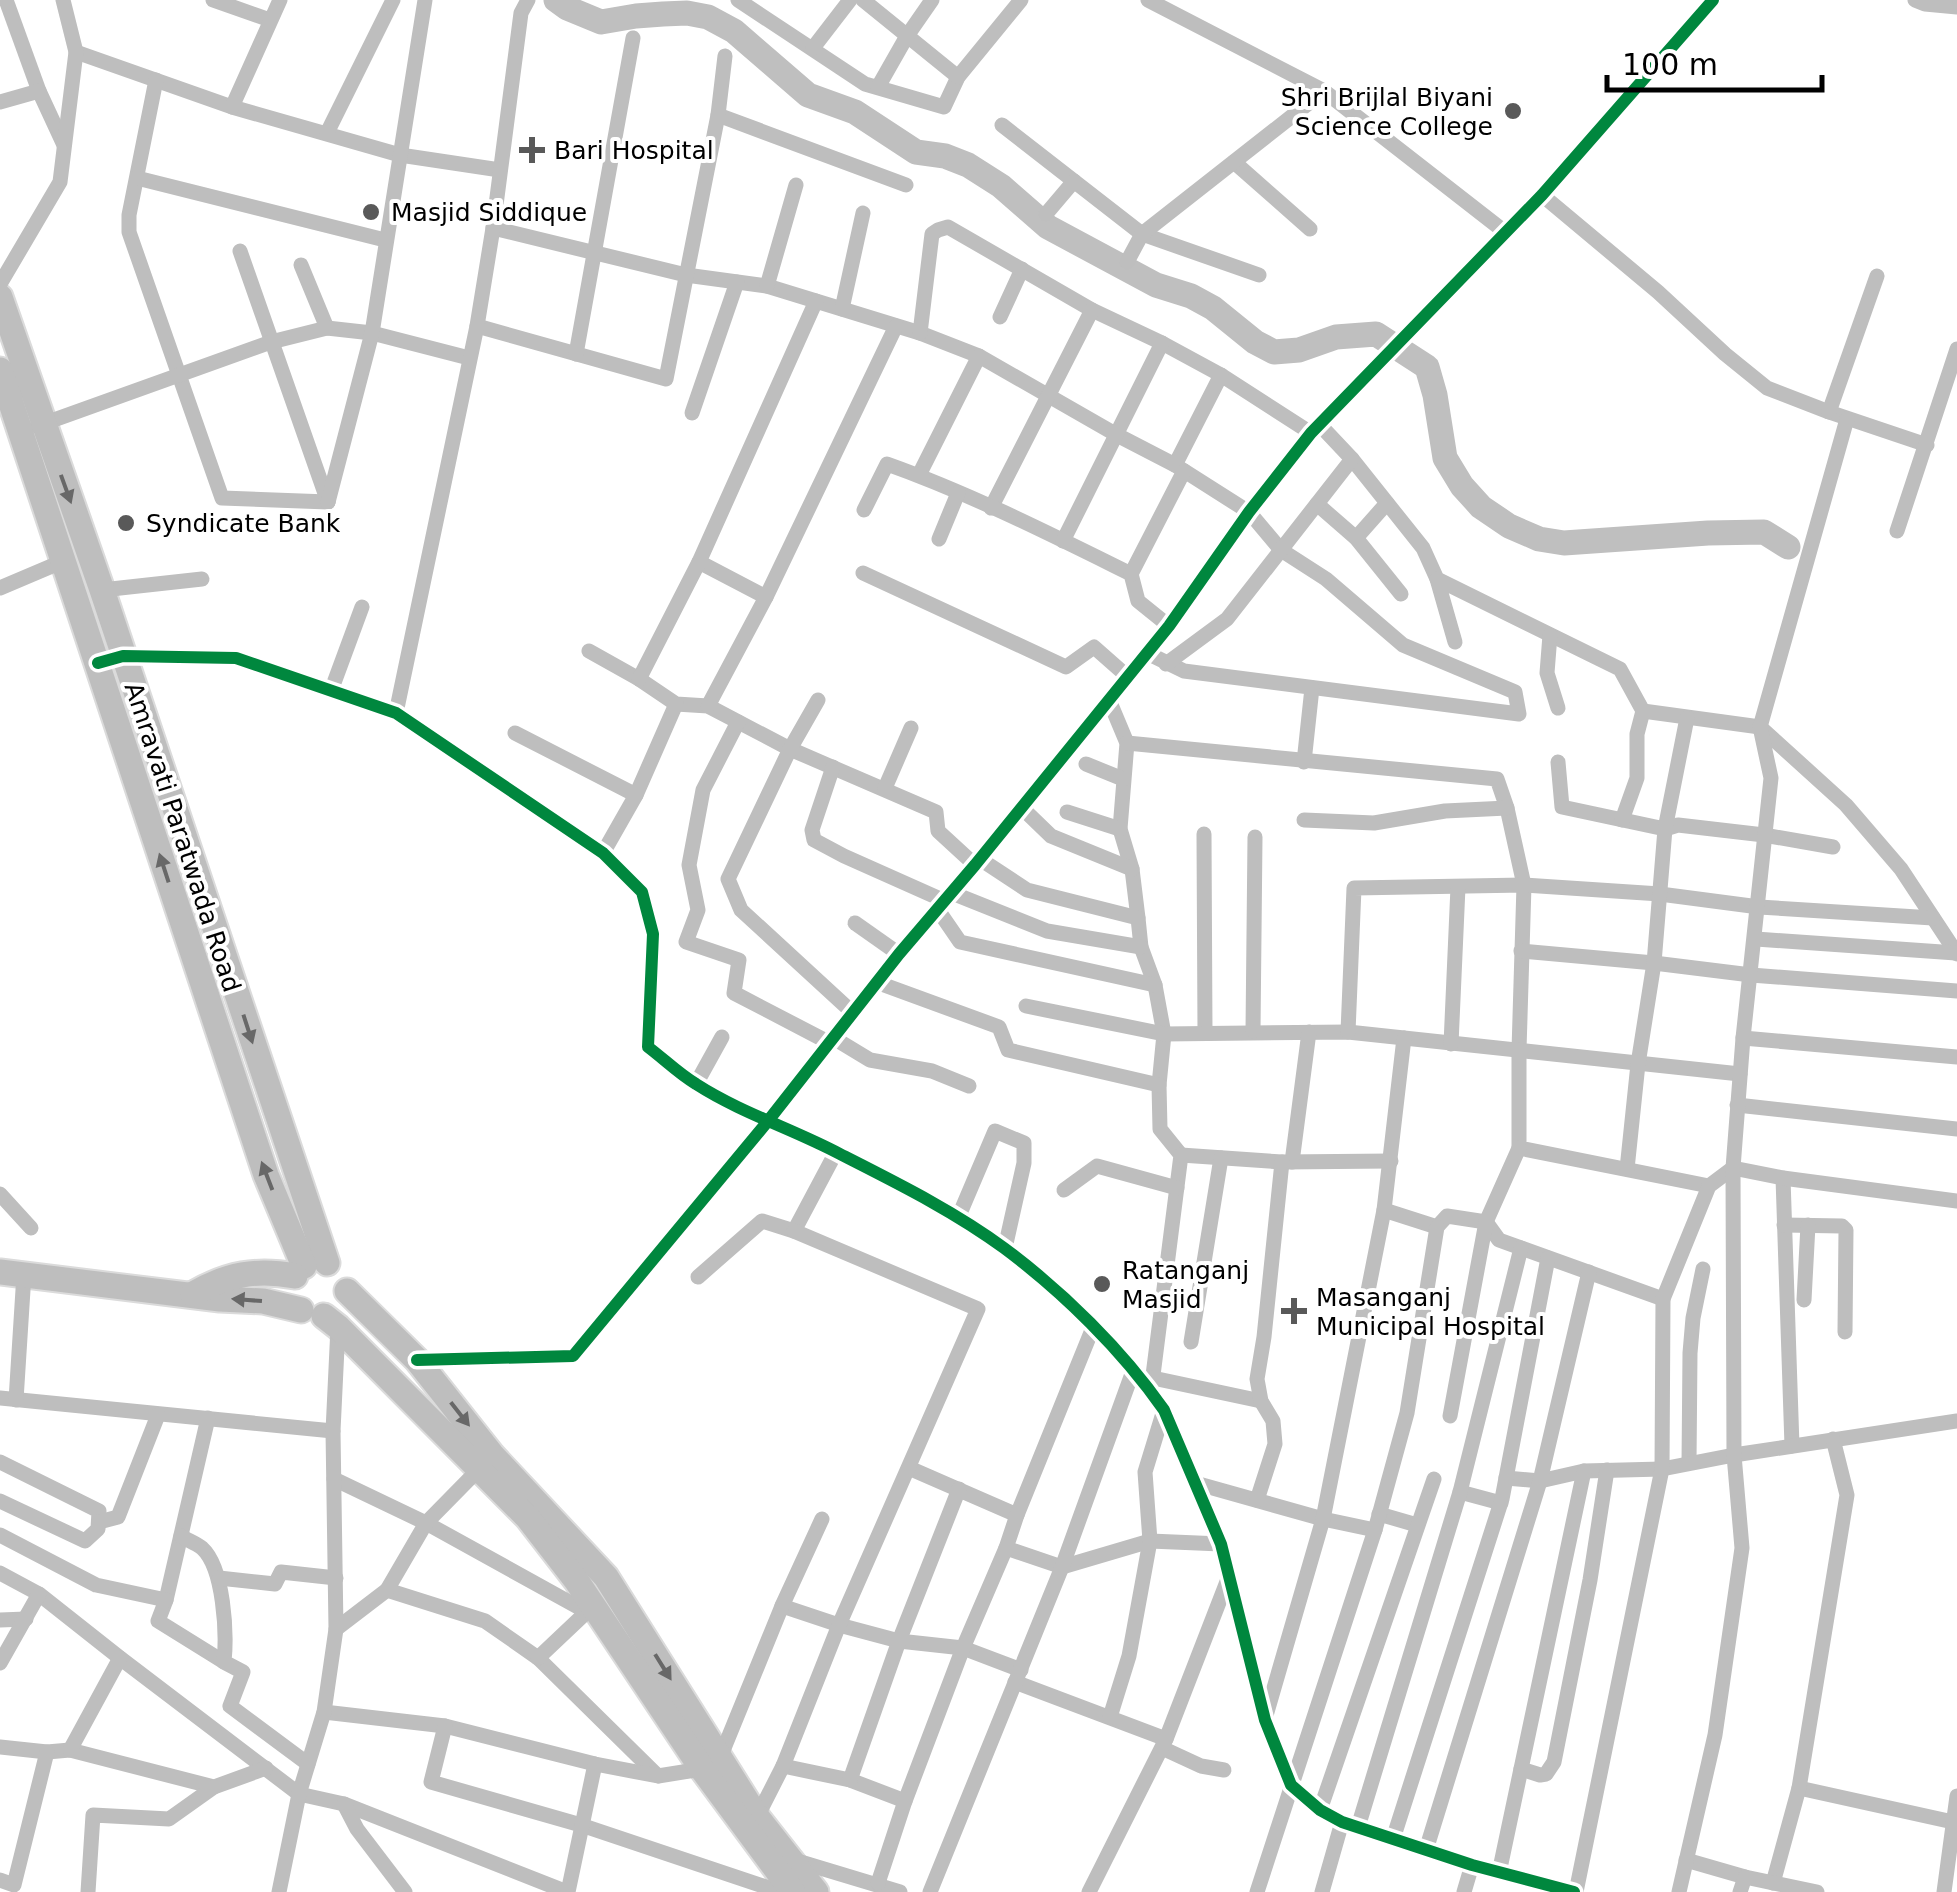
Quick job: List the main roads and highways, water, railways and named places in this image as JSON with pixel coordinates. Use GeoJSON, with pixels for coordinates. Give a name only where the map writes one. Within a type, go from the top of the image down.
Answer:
{"type":"FeatureCollection","features":[{"type":"Feature","properties":{"kind":"main road","name":"Amravati Paratwada Road"},"geometry":{"type":"LineString","coordinates":[[0,298],[10,352],[64,561],[260,1157],[309,1268]]}},
{"type":"Feature","properties":{"kind":"main road","name":"Amravati Paratwada Road"},"geometry":{"type":"LineString","coordinates":[[0,370],[32,428],[88,550],[102,590],[309,1268]]}},
{"type":"Feature","properties":{"kind":"main road"},"geometry":{"type":"LineString","coordinates":[[309,1268],[292,1287],[294,1300],[321,1318],[486,1462],[606,1577],[711,1763],[793,1892]]}},
{"type":"Feature","properties":{"kind":"main road"},"geometry":{"type":"LineString","coordinates":[[12,1273],[220,1299],[263,1301],[321,1318],[336,1312],[347,1291],[346,1279],[338,1269],[309,1268],[225,1278],[193,1294]]}},
{"type":"Feature","properties":{"kind":"main road"},"geometry":{"type":"LineString","coordinates":[[347,1291],[417,1360],[590,1609],[816,1892]]}},
{"type":"Feature","properties":{"kind":"waterway"},"geometry":{"type":"LineString","coordinates":[[556,0],[601,22],[663,14],[708,17],[734,31],[808,95],[855,112],[916,152],[945,156],[968,165],[1001,186],[1048,227],[1156,285],[1213,308],[1255,342],[1274,352],[1299,350],[1336,337],[1376,334],[1427,367],[1445,458],[1481,507],[1509,526],[1539,539],[1564,543],[1764,532],[1788,547]]}},
{"type":"Feature","properties":{"kind":"place","name":"Shri Brijlal Biyani Science College"},"geometry":{"type":"Point","coordinates":[1513,111]}},
{"type":"Feature","properties":{"kind":"place","name":"Bari Hospital"},"geometry":{"type":"Point","coordinates":[532,150]}},
{"type":"Feature","properties":{"kind":"place","name":"Masjid Siddique"},"geometry":{"type":"Point","coordinates":[371,212]}},
{"type":"Feature","properties":{"kind":"place","name":"Syndicate Bank"},"geometry":{"type":"Point","coordinates":[126,523]}},
{"type":"Feature","properties":{"kind":"place","name":"Ratanganj Masjid"},"geometry":{"type":"Point","coordinates":[1102,1284]}},
{"type":"Feature","properties":{"kind":"place","name":"Masanganj Municipal Hospital"},"geometry":{"type":"Point","coordinates":[1294,1311]}}]}
